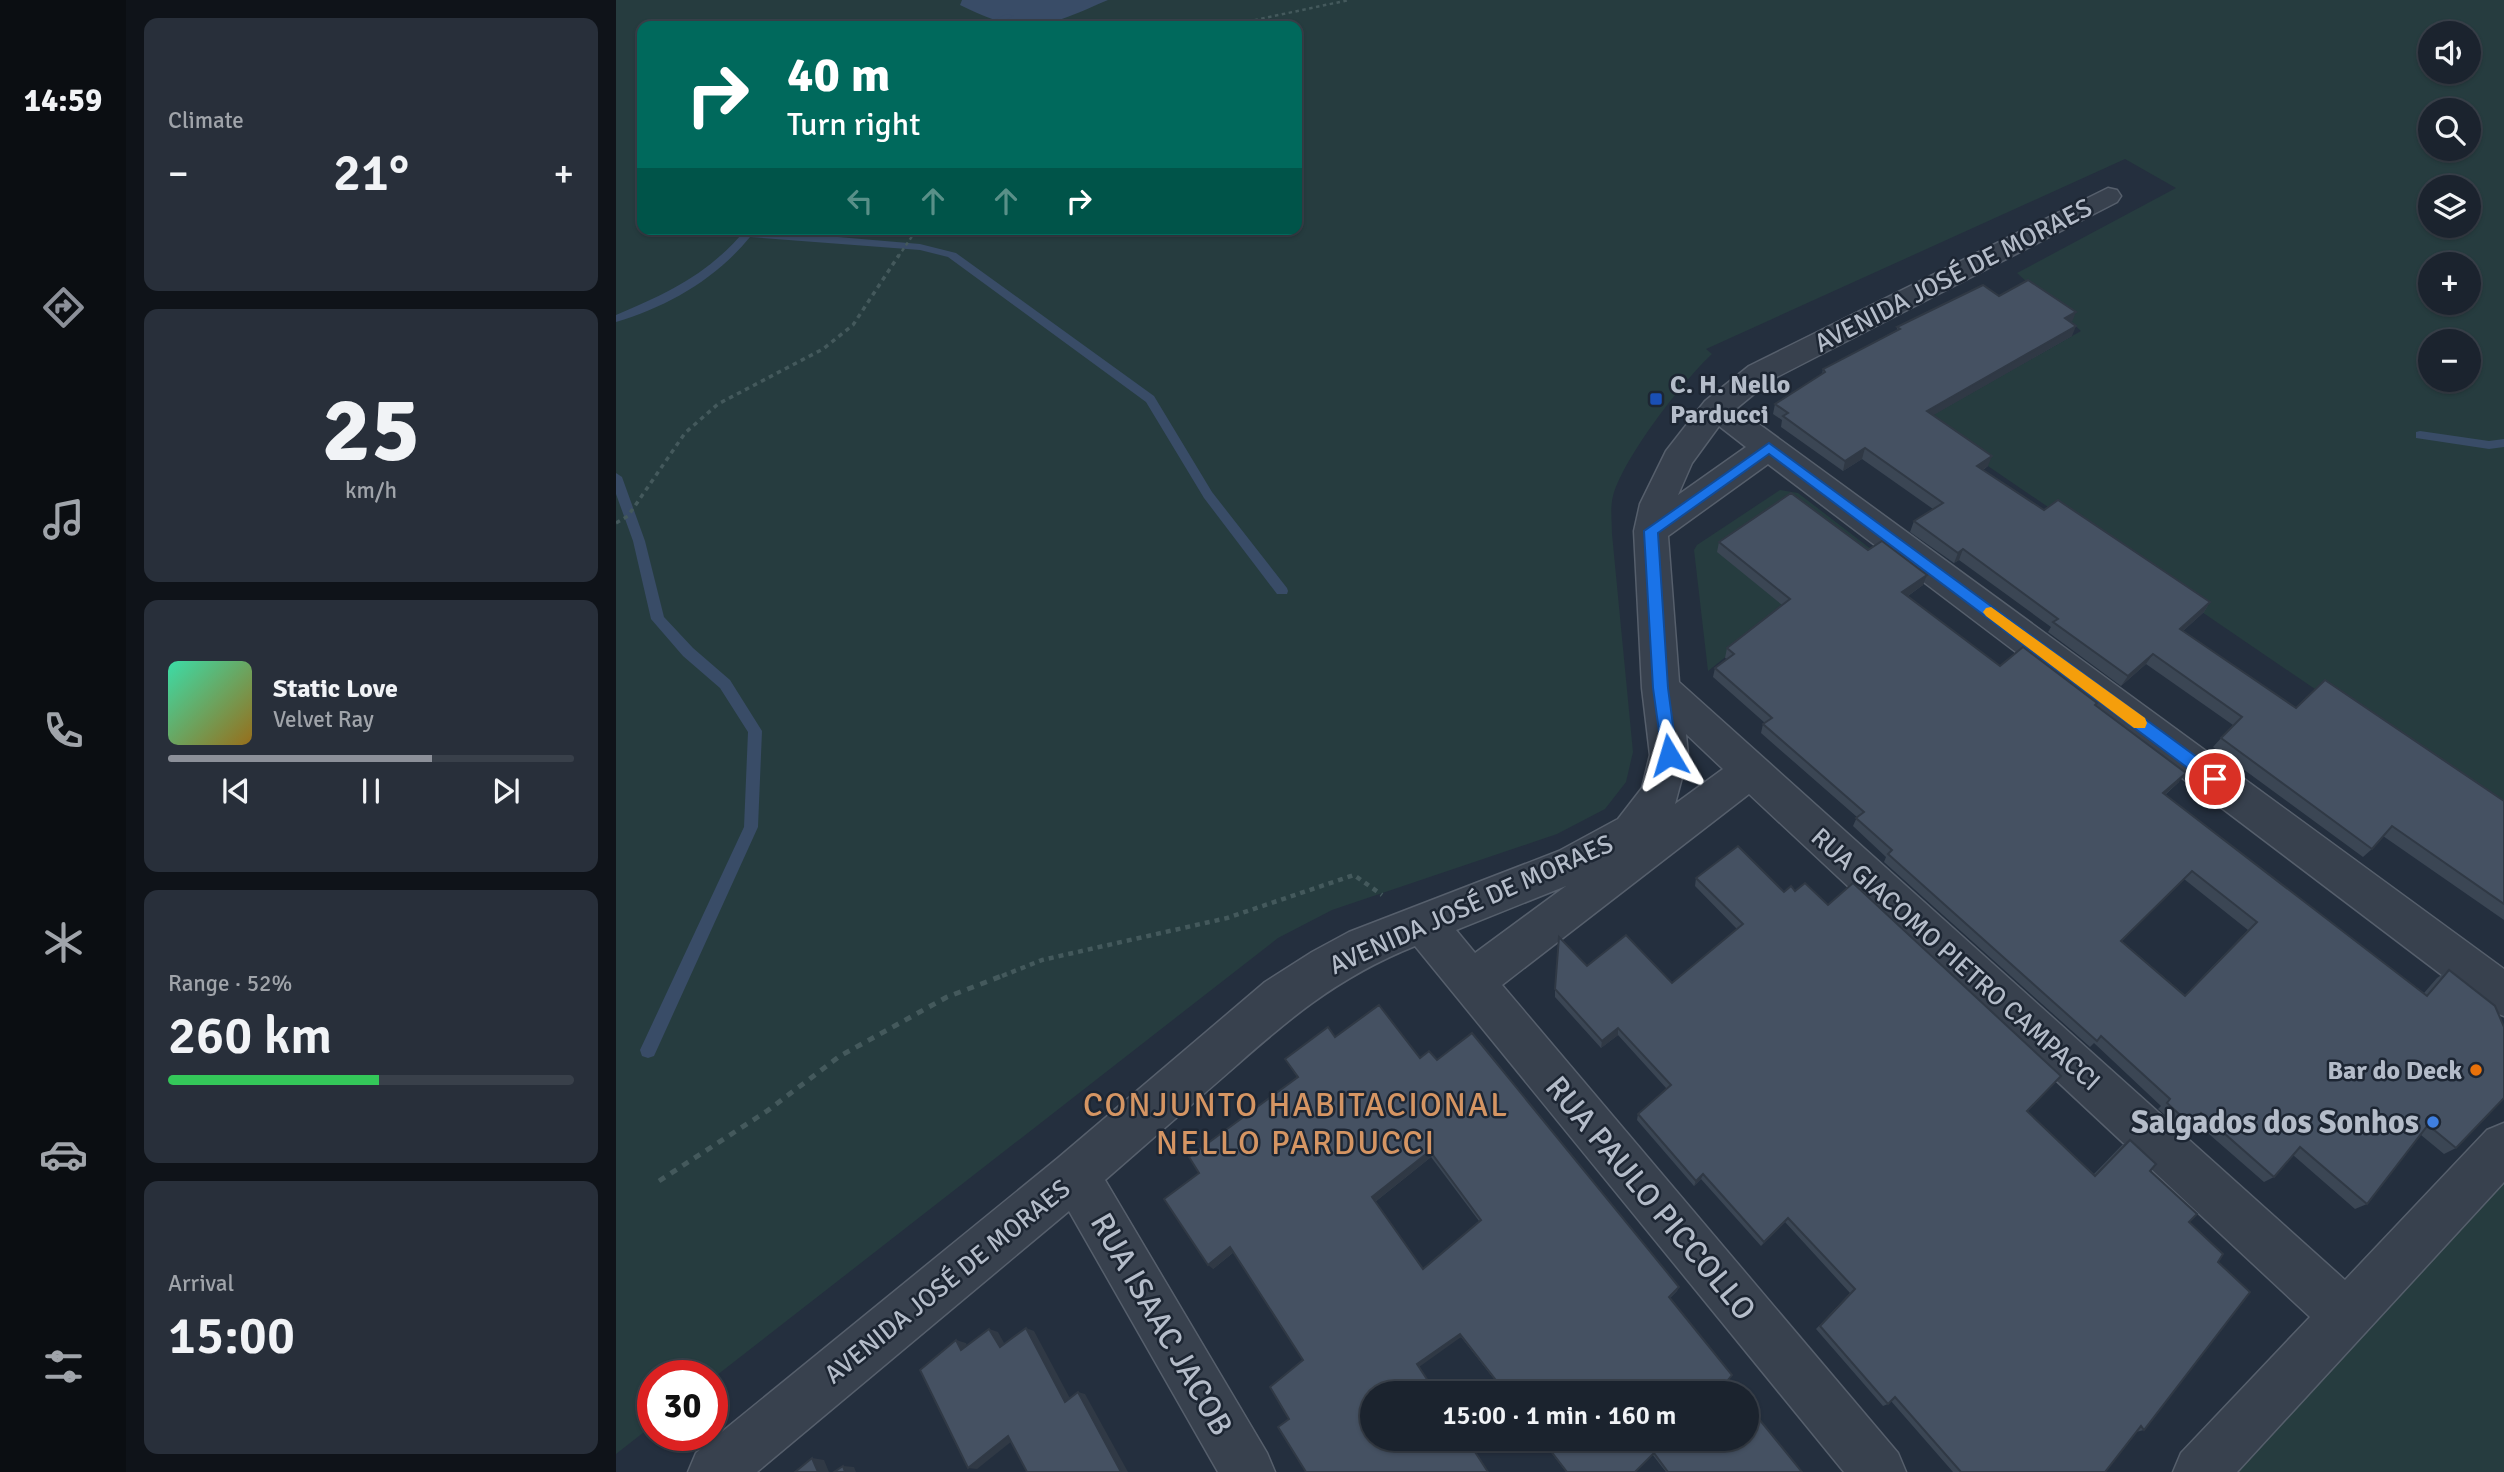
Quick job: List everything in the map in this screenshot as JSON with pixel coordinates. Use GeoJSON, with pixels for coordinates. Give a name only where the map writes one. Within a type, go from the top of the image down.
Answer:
{"type":"FeatureCollection","features":[{"type":"Feature","properties":{"kind":"street","name":"AVENIDA JOSÉ DE MORAES"},"geometry":{"type":"LineString","coordinates":[[715,1472],[1075,1175],[1281,997],[1355,951],[1574,864],[1632,832],[1660,795],[1669,755],[1661,688],[1651,531],[1657,504],[1677,459],[1716,408],[1760,373],[2108,196]]}},
{"type":"Feature","properties":{"kind":"street"},"geometry":{"type":"LineString","coordinates":[[1716,408],[2504,995]]}},
{"type":"Feature","properties":{"kind":"street"},"geometry":{"type":"LineString","coordinates":[[1651,531],[1769,447]]}},
{"type":"Feature","properties":{"kind":"street","name":"RUA GIACOMO PIETRO CAMPACCI"},"geometry":{"type":"LineString","coordinates":[[1661,688],[2345,1315]]}},
{"type":"Feature","properties":{"kind":"street"},"geometry":{"type":"LineString","coordinates":[[1472,982],[1751,770]]}},
{"type":"Feature","properties":{"kind":"street","name":"RUA PAULO PICCOLLO"},"geometry":{"type":"LineString","coordinates":[[1423,923],[1880,1472]]}},
{"type":"Feature","properties":{"kind":"street"},"geometry":{"type":"LineString","coordinates":[[2200,1472],[2504,1147]]}},
{"type":"Feature","properties":{"kind":"street","name":"RUA ISAAC JACOB"},"geometry":{"type":"LineString","coordinates":[[1075,1175],[1248,1472]]}},
{"type":"Feature","properties":{"kind":"path"},"geometry":{"type":"LineString","coordinates":[[1250,21],[1349,0]]}},
{"type":"Feature","properties":{"kind":"path"},"geometry":{"type":"LineString","coordinates":[[616,523],[628,516],[685,433],[718,404],[823,349],[853,325],[913,235]]}},
{"type":"Feature","properties":{"kind":"path"},"geometry":{"type":"LineString","coordinates":[[659,1181],[767,1111],[840,1056],[947,997],[1042,960],[1227,918],[1354,875],[1423,923]]}},
{"type":"Feature","properties":{"kind":"green space"},"geometry":{"type":"Polygon","coordinates":[[[616,0],[2504,0],[2504,818],[1922,421],[2081,331],[2017,273],[2176,188],[2125,159],[1706,349],[1712,354],[1685,383],[1641,441],[1613,496],[1612,534],[1633,752],[1626,782],[1605,809],[1557,834],[1332,910],[1278,938],[728,1367],[728,1360],[637,1360],[637,1438],[616,1454],[616,0]]]}},
{"type":"Feature","properties":{"kind":"green space"},"geometry":{"type":"Polygon","coordinates":[[[1780,490],[1798,493],[1876,553],[1782,612],[1708,671],[1694,550],[1697,545],[1780,490]]]}},
{"type":"Feature","properties":{"kind":"green space"},"geometry":{"type":"Polygon","coordinates":[[[2504,1180],[2504,1472],[2233,1472],[2504,1180]]]}},
{"type":"Feature","properties":{"kind":"water"},"geometry":{"type":"Polygon","coordinates":[[[962,0],[1108,0],[1056,21],[999,21],[960,5],[962,0]]]}},
{"type":"Feature","properties":{"kind":"building"},"geometry":{"type":"Polygon","coordinates":[[[2028,280],[2076,312],[2065,318],[2076,326],[1927,411],[1992,456],[1977,466],[2044,510],[2058,500],[2210,602],[2180,629],[2296,708],[2325,680],[2504,801],[2504,904],[2392,826],[2372,849],[2221,738],[2242,717],[2153,654],[2128,676],[2053,622],[2058,619],[1963,549],[1958,553],[1914,521],[1943,503],[1865,448],[1845,461],[1783,416],[1788,413],[1775,404],[1825,372],[1823,369],[1900,329],[1897,327],[1983,285],[1999,296],[2028,280]]]}},
{"type":"Feature","properties":{"kind":"building"},"geometry":{"type":"Polygon","coordinates":[[[1791,493],[1868,550],[1882,541],[1927,575],[1902,592],[2000,666],[2023,647],[2097,703],[2095,705],[2186,773],[2163,793],[2427,996],[2449,970],[2495,1006],[2504,1027],[2504,1098],[2456,1148],[2428,1125],[2367,1204],[2300,1147],[2274,1177],[2201,1113],[2191,1125],[2167,1103],[2170,1099],[2101,1036],[2097,1041],[1888,854],[1892,850],[1856,818],[1864,812],[1763,724],[1772,718],[1715,668],[1734,654],[1727,648],[1790,599],[1719,542],[1791,493]],[[2192,871],[2121,941],[2185,996],[2257,922],[2192,871]]]}},
{"type":"Feature","properties":{"kind":"building"},"geometry":{"type":"Polygon","coordinates":[[[1738,846],[1784,892],[1791,886],[1795,891],[1805,883],[1828,905],[1853,883],[2061,1076],[2027,1111],[2095,1176],[2130,1140],[2156,1164],[2150,1171],[2197,1214],[2189,1222],[2223,1254],[2218,1262],[2250,1292],[2144,1430],[2141,1426],[2105,1472],[1961,1472],[1895,1397],[1888,1404],[1820,1326],[1855,1289],[1788,1218],[1764,1242],[1703,1174],[1696,1181],[1638,1114],[1671,1085],[1618,1028],[1602,1041],[1555,989],[1559,937],[1587,966],[1626,935],[1672,983],[1743,924],[1696,878],[1738,846]]]}},
{"type":"Feature","properties":{"kind":"building"},"geometry":{"type":"Polygon","coordinates":[[[1379,1005],[1420,1058],[1429,1051],[1437,1060],[1472,1033],[1679,1287],[1669,1297],[1732,1375],[1729,1381],[1497,1381],[1460,1334],[1417,1364],[1428,1381],[1360,1381],[1360,1451],[1474,1451],[1488,1472],[1306,1472],[1278,1427],[1289,1419],[1270,1387],[1303,1360],[1230,1247],[1208,1265],[1164,1199],[1199,1173],[1189,1157],[1298,1077],[1285,1059],[1328,1027],[1335,1037],[1379,1005]],[[1430,1151],[1372,1197],[1423,1269],[1481,1220],[1430,1151]]]}},
{"type":"Feature","properties":{"kind":"building"},"geometry":{"type":"Polygon","coordinates":[[[1026,1328],[1065,1402],[1078,1392],[1121,1472],[1027,1472],[1008,1436],[968,1468],[920,1370],[956,1340],[961,1350],[989,1329],[1000,1347],[1026,1328]]]}},
{"type":"Feature","properties":{"kind":"building"},"geometry":{"type":"Polygon","coordinates":[[[1759,1419],[1802,1472],[1668,1472],[1654,1453],[1635,1472],[1567,1472],[1551,1451],[1759,1451],[1759,1419]]]}},
{"type":"Feature","properties":{"kind":"building"},"geometry":{"type":"Polygon","coordinates":[[[812,1458],[818,1472],[795,1472],[812,1458]]]}},
{"type":"Feature","properties":{"kind":"building"},"geometry":{"type":"Polygon","coordinates":[[[843,1466],[845,1472],[834,1472],[843,1466]]]}},
{"type":"Feature","properties":{"kind":"waterway"},"geometry":{"type":"LineString","coordinates":[[997,21],[1010,16]]}},
{"type":"Feature","properties":{"kind":"waterway"},"geometry":{"type":"LineString","coordinates":[[616,319],[674,294],[707,274],[746,235]]}},
{"type":"Feature","properties":{"kind":"waterway"},"geometry":{"type":"LineString","coordinates":[[760,235],[920,247],[952,255],[1150,399],[1208,495],[1282,591]]}},
{"type":"Feature","properties":{"kind":"waterway"},"geometry":{"type":"LineString","coordinates":[[2420,435],[2489,445],[2504,443]]}},
{"type":"Feature","properties":{"kind":"waterway"},"geometry":{"type":"LineString","coordinates":[[616,477],[639,541],[658,619],[688,652],[725,684],[755,731],[751,827],[648,1050]]}},
{"type":"Feature","properties":{"kind":"slow traffic"},"geometry":{"type":"LineString","coordinates":[[1991,612],[2139,723]]}},
{"type":"Feature","properties":{"kind":"place","name":"C. H. Nello Parducci"},"geometry":{"type":"Point","coordinates":[1656,399]}},
{"type":"Feature","properties":{"kind":"place","name":"Bar do Deck"},"geometry":{"type":"Point","coordinates":[2476,1070]}},
{"type":"Feature","properties":{"kind":"place","name":"Salgados dos Sonhos"},"geometry":{"type":"Point","coordinates":[2433,1122]}},
{"type":"Feature","properties":{"kind":"district","name":"CONJUNTO HABITACIONAL NELLO PARDUCCI"},"geometry":{"type":"Point","coordinates":[1296,1123]}},
{"type":"Feature","properties":{"kind":"route"},"geometry":{"type":"LineString","coordinates":[[1669,755],[1661,688],[1651,531],[1769,447],[2215,779]]}}]}
